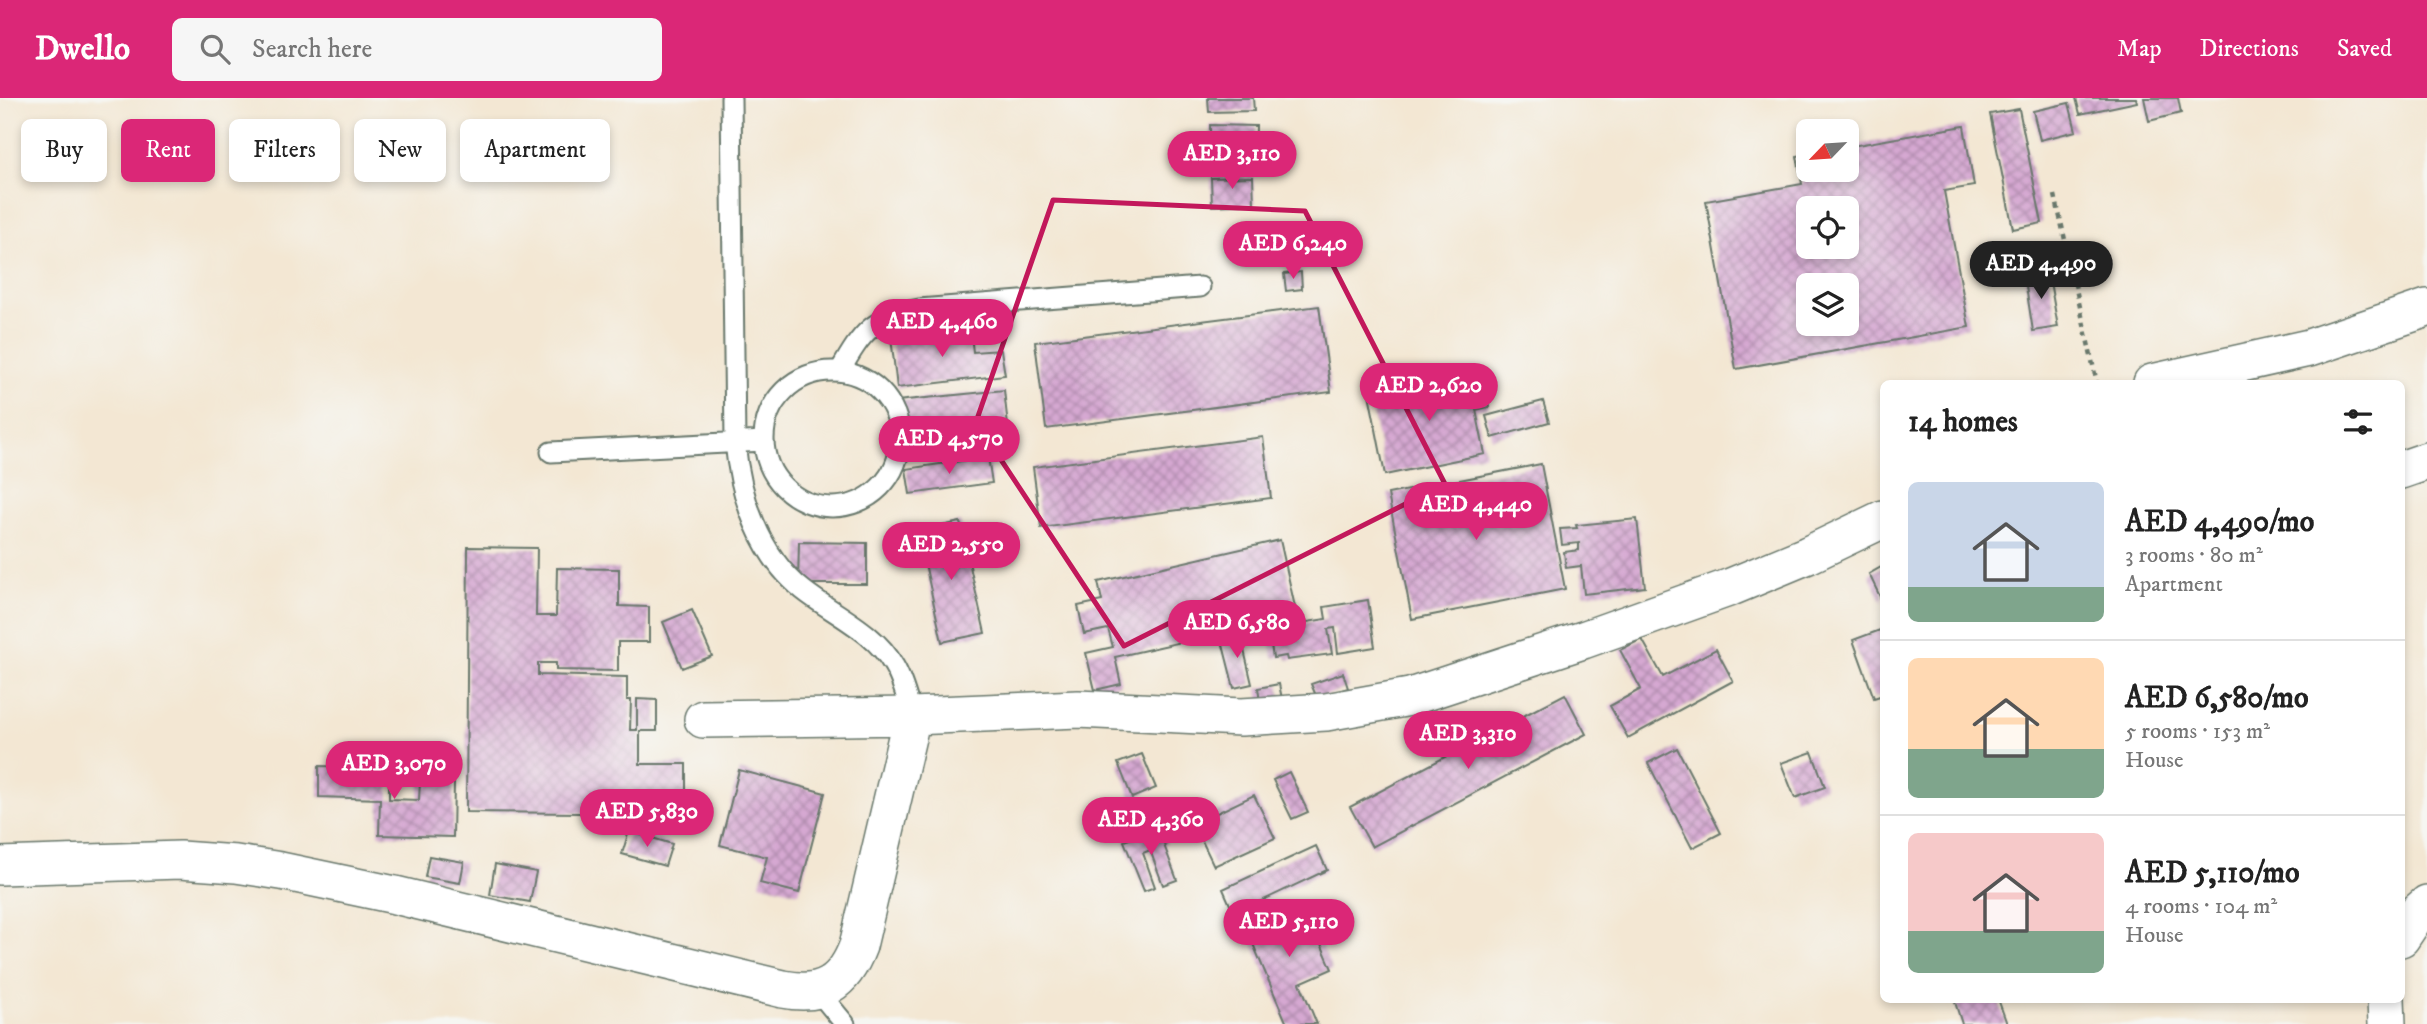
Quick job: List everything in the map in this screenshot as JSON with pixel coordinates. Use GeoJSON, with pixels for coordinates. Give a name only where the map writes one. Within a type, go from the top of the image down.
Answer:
{"type":"FeatureCollection","features":[{"type":"Feature","properties":{"kind":"street"},"geometry":{"type":"LineString","coordinates":[[2165,380],[2309,348],[2427,308]]}},
{"type":"Feature","properties":{"kind":"street"},"geometry":{"type":"LineString","coordinates":[[2405,469],[2427,461]]}},
{"type":"Feature","properties":{"kind":"street"},"geometry":{"type":"LineString","coordinates":[[703,719],[912,716],[1078,709],[1241,717],[1326,712],[1410,697],[1504,667],[1731,587],[1808,555],[1880,520]]}},
{"type":"Feature","properties":{"kind":"street"},"geometry":{"type":"LineString","coordinates":[[0,866],[180,860],[270,869],[395,895],[783,989],[800,992],[817,990],[836,981],[850,966],[858,946],[912,716]]}},
{"type":"Feature","properties":{"kind":"street"},"geometry":{"type":"LineString","coordinates":[[2405,931],[2427,904]]}},
{"type":"Feature","properties":{"kind":"street"},"geometry":{"type":"LineString","coordinates":[[2386,1003],[2387,1024]]}},
{"type":"Feature","properties":{"kind":"lane"},"geometry":{"type":"LineString","coordinates":[[732,98],[735,442],[738,472],[746,502],[770,552],[801,589],[875,643],[893,664],[912,716]]}},
{"type":"Feature","properties":{"kind":"lane"},"geometry":{"type":"LineString","coordinates":[[840,371],[855,345],[872,326],[893,314],[919,309],[1200,287]]}},
{"type":"Feature","properties":{"kind":"lane"},"geometry":{"type":"LineString","coordinates":[[840,371],[859,376],[875,386],[888,401],[897,418],[900,437],[898,456],[891,474],[878,489],[862,500],[844,506],[825,507],[806,502],[789,492],[776,477],[768,460],[764,440],[767,421],[774,404],[786,388],[802,378],[821,372],[840,371]]}},
{"type":"Feature","properties":{"kind":"lane"},"geometry":{"type":"LineString","coordinates":[[551,452],[764,440]]}},
{"type":"Feature","properties":{"kind":"lane"},"geometry":{"type":"LineString","coordinates":[[817,990],[845,1024]]}},
{"type":"Feature","properties":{"kind":"path"},"geometry":{"type":"LineString","coordinates":[[2055,195],[2095,380]]}},
{"type":"Feature","properties":{"kind":"highlighted area"},"geometry":{"type":"Polygon","coordinates":[[[1053,200],[1305,211],[1445,484],[1124,646],[976,422],[1053,200]]]}},
{"type":"Feature","properties":{"kind":"building"},"geometry":{"type":"Polygon","coordinates":[[[1208,98],[1253,98],[1254,111],[1209,112],[1208,98]]]}},
{"type":"Feature","properties":{"kind":"building"},"geometry":{"type":"Polygon","coordinates":[[[2076,98],[2136,98],[2137,102],[2080,114],[2076,98]]]}},
{"type":"Feature","properties":{"kind":"building"},"geometry":{"type":"Polygon","coordinates":[[[2144,98],[2178,98],[2181,113],[2149,121],[2144,98]]]}},
{"type":"Feature","properties":{"kind":"building"},"geometry":{"type":"Polygon","coordinates":[[[2069,103],[2076,131],[2040,140],[2033,111],[2069,103]]]}},
{"type":"Feature","properties":{"kind":"building"},"geometry":{"type":"Polygon","coordinates":[[[2019,109],[2042,223],[2013,229],[1990,114],[2019,109]]]}},
{"type":"Feature","properties":{"kind":"building"},"geometry":{"type":"Polygon","coordinates":[[[1210,125],[1256,126],[1255,170],[1210,170],[1210,125]]]}},
{"type":"Feature","properties":{"kind":"building"},"geometry":{"type":"Polygon","coordinates":[[[1964,126],[1974,186],[1944,191],[1969,327],[1736,369],[1706,201],[1802,184],[1859,182],[1859,145],[1964,126]]]}},
{"type":"Feature","properties":{"kind":"building"},"geometry":{"type":"Polygon","coordinates":[[[1253,177],[1254,204],[1212,206],[1211,178],[1253,177]]]}},
{"type":"Feature","properties":{"kind":"building"},"geometry":{"type":"Polygon","coordinates":[[[2048,270],[2058,327],[2033,331],[2024,274],[2048,270]]]}},
{"type":"Feature","properties":{"kind":"building"},"geometry":{"type":"Polygon","coordinates":[[[1301,272],[1302,289],[1286,291],[1284,274],[1301,272]]]}},
{"type":"Feature","properties":{"kind":"building"},"geometry":{"type":"Polygon","coordinates":[[[1319,306],[1331,392],[1046,429],[1035,342],[1319,306]]]}},
{"type":"Feature","properties":{"kind":"building"},"geometry":{"type":"Polygon","coordinates":[[[970,327],[973,352],[1001,350],[1005,375],[897,388],[891,337],[970,327]]]}},
{"type":"Feature","properties":{"kind":"building"},"geometry":{"type":"Polygon","coordinates":[[[1469,373],[1473,390],[1485,387],[1489,407],[1476,410],[1485,454],[1385,475],[1369,394],[1469,373]]]}},
{"type":"Feature","properties":{"kind":"building"},"geometry":{"type":"Polygon","coordinates":[[[1004,390],[1010,444],[903,455],[897,401],[1004,390]]]}},
{"type":"Feature","properties":{"kind":"building"},"geometry":{"type":"Polygon","coordinates":[[[1543,401],[1549,422],[1492,438],[1486,416],[1543,401]]]}},
{"type":"Feature","properties":{"kind":"building"},"geometry":{"type":"Polygon","coordinates":[[[1263,437],[1271,498],[1041,528],[1033,467],[1263,437]]]}},
{"type":"Feature","properties":{"kind":"building"},"geometry":{"type":"Polygon","coordinates":[[[988,457],[992,483],[910,494],[906,469],[988,457]]]}},
{"type":"Feature","properties":{"kind":"building"},"geometry":{"type":"Polygon","coordinates":[[[1541,464],[1565,589],[1412,619],[1388,494],[1541,464]]]}},
{"type":"Feature","properties":{"kind":"building"},"geometry":{"type":"Polygon","coordinates":[[[1637,519],[1645,587],[1584,594],[1581,566],[1566,568],[1564,552],[1579,550],[1579,543],[1562,545],[1560,529],[1637,519]]]}},
{"type":"Feature","properties":{"kind":"building"},"geometry":{"type":"Polygon","coordinates":[[[960,522],[985,633],[942,642],[918,531],[960,522]]]}},
{"type":"Feature","properties":{"kind":"building"},"geometry":{"type":"Polygon","coordinates":[[[1280,540],[1297,616],[1115,657],[1121,684],[1095,690],[1086,653],[1113,647],[1108,629],[1084,634],[1078,606],[1102,601],[1098,582],[1280,540]]]}},
{"type":"Feature","properties":{"kind":"building"},"geometry":{"type":"Polygon","coordinates":[[[799,542],[867,543],[867,584],[798,584],[799,542]]]}},
{"type":"Feature","properties":{"kind":"building"},"geometry":{"type":"Polygon","coordinates":[[[468,547],[537,548],[536,616],[556,616],[557,568],[619,569],[619,606],[649,607],[649,642],[618,642],[618,671],[556,670],[556,663],[538,663],[538,675],[627,677],[627,700],[631,700],[630,730],[637,730],[637,699],[657,700],[657,731],[640,731],[640,764],[686,764],[686,814],[466,812],[468,547]]]}},
{"type":"Feature","properties":{"kind":"building"},"geometry":{"type":"Polygon","coordinates":[[[1880,568],[1880,597],[1869,574],[1880,568]]]}},
{"type":"Feature","properties":{"kind":"building"},"geometry":{"type":"Polygon","coordinates":[[[1368,600],[1375,647],[1338,653],[1335,628],[1328,629],[1332,654],[1287,660],[1286,656],[1273,658],[1270,638],[1284,636],[1282,626],[1326,619],[1324,607],[1368,600]]]}},
{"type":"Feature","properties":{"kind":"building"},"geometry":{"type":"Polygon","coordinates":[[[692,610],[712,656],[682,668],[663,622],[692,610]]]}},
{"type":"Feature","properties":{"kind":"building"},"geometry":{"type":"Polygon","coordinates":[[[1880,630],[1880,696],[1874,698],[1853,640],[1880,630]]]}},
{"type":"Feature","properties":{"kind":"building"},"geometry":{"type":"Polygon","coordinates":[[[1240,633],[1252,684],[1234,688],[1221,637],[1240,633]]]}},
{"type":"Feature","properties":{"kind":"building"},"geometry":{"type":"Polygon","coordinates":[[[1642,639],[1663,677],[1716,649],[1733,681],[1628,738],[1610,706],[1641,689],[1620,650],[1642,639]]]}},
{"type":"Feature","properties":{"kind":"building"},"geometry":{"type":"Polygon","coordinates":[[[1343,673],[1348,688],[1317,698],[1311,684],[1343,673]]]}},
{"type":"Feature","properties":{"kind":"building"},"geometry":{"type":"Polygon","coordinates":[[[1279,684],[1282,699],[1260,702],[1258,688],[1279,684]]]}},
{"type":"Feature","properties":{"kind":"building"},"geometry":{"type":"Polygon","coordinates":[[[1565,694],[1586,734],[1372,847],[1350,807],[1565,694]]]}},
{"type":"Feature","properties":{"kind":"building"},"geometry":{"type":"Polygon","coordinates":[[[1677,748],[1721,833],[1692,848],[1648,763],[1677,748]]]}},
{"type":"Feature","properties":{"kind":"building"},"geometry":{"type":"Polygon","coordinates":[[[1812,752],[1825,787],[1795,798],[1781,763],[1812,752]]]}},
{"type":"Feature","properties":{"kind":"building"},"geometry":{"type":"Polygon","coordinates":[[[1142,754],[1156,788],[1132,798],[1118,763],[1142,754]]]}},
{"type":"Feature","properties":{"kind":"building"},"geometry":{"type":"Polygon","coordinates":[[[319,766],[389,768],[389,799],[419,800],[420,782],[454,783],[453,837],[379,835],[380,799],[319,797],[319,766]]]}},
{"type":"Feature","properties":{"kind":"building"},"geometry":{"type":"Polygon","coordinates":[[[739,770],[825,793],[799,893],[760,883],[767,857],[720,845],[739,770]]]}},
{"type":"Feature","properties":{"kind":"building"},"geometry":{"type":"Polygon","coordinates":[[[1289,772],[1308,812],[1292,819],[1273,780],[1289,772]]]}},
{"type":"Feature","properties":{"kind":"building"},"geometry":{"type":"Polygon","coordinates":[[[1254,795],[1275,838],[1214,866],[1194,824],[1254,795]]]}},
{"type":"Feature","properties":{"kind":"building"},"geometry":{"type":"Polygon","coordinates":[[[1161,827],[1167,843],[1164,845],[1177,880],[1163,885],[1150,850],[1143,853],[1155,887],[1144,891],[1124,841],[1161,827]]]}},
{"type":"Feature","properties":{"kind":"building"},"geometry":{"type":"Polygon","coordinates":[[[629,831],[672,844],[665,866],[622,854],[629,831]]]}},
{"type":"Feature","properties":{"kind":"building"},"geometry":{"type":"Polygon","coordinates":[[[1316,846],[1327,870],[1234,914],[1223,889],[1316,846]]]}},
{"type":"Feature","properties":{"kind":"building"},"geometry":{"type":"Polygon","coordinates":[[[429,856],[464,862],[460,883],[425,877],[429,856]]]}},
{"type":"Feature","properties":{"kind":"building"},"geometry":{"type":"Polygon","coordinates":[[[495,864],[536,872],[530,902],[490,895],[495,864]]]}},
{"type":"Feature","properties":{"kind":"building"},"geometry":{"type":"Polygon","coordinates":[[[1267,907],[1273,921],[1305,907],[1332,969],[1300,983],[1317,1024],[1287,1024],[1281,1010],[1242,918],[1267,907]]]}},
{"type":"Feature","properties":{"kind":"building"},"geometry":{"type":"Polygon","coordinates":[[[1955,1003],[1999,1003],[2007,1024],[1962,1024],[1955,1003]]]}}]}
